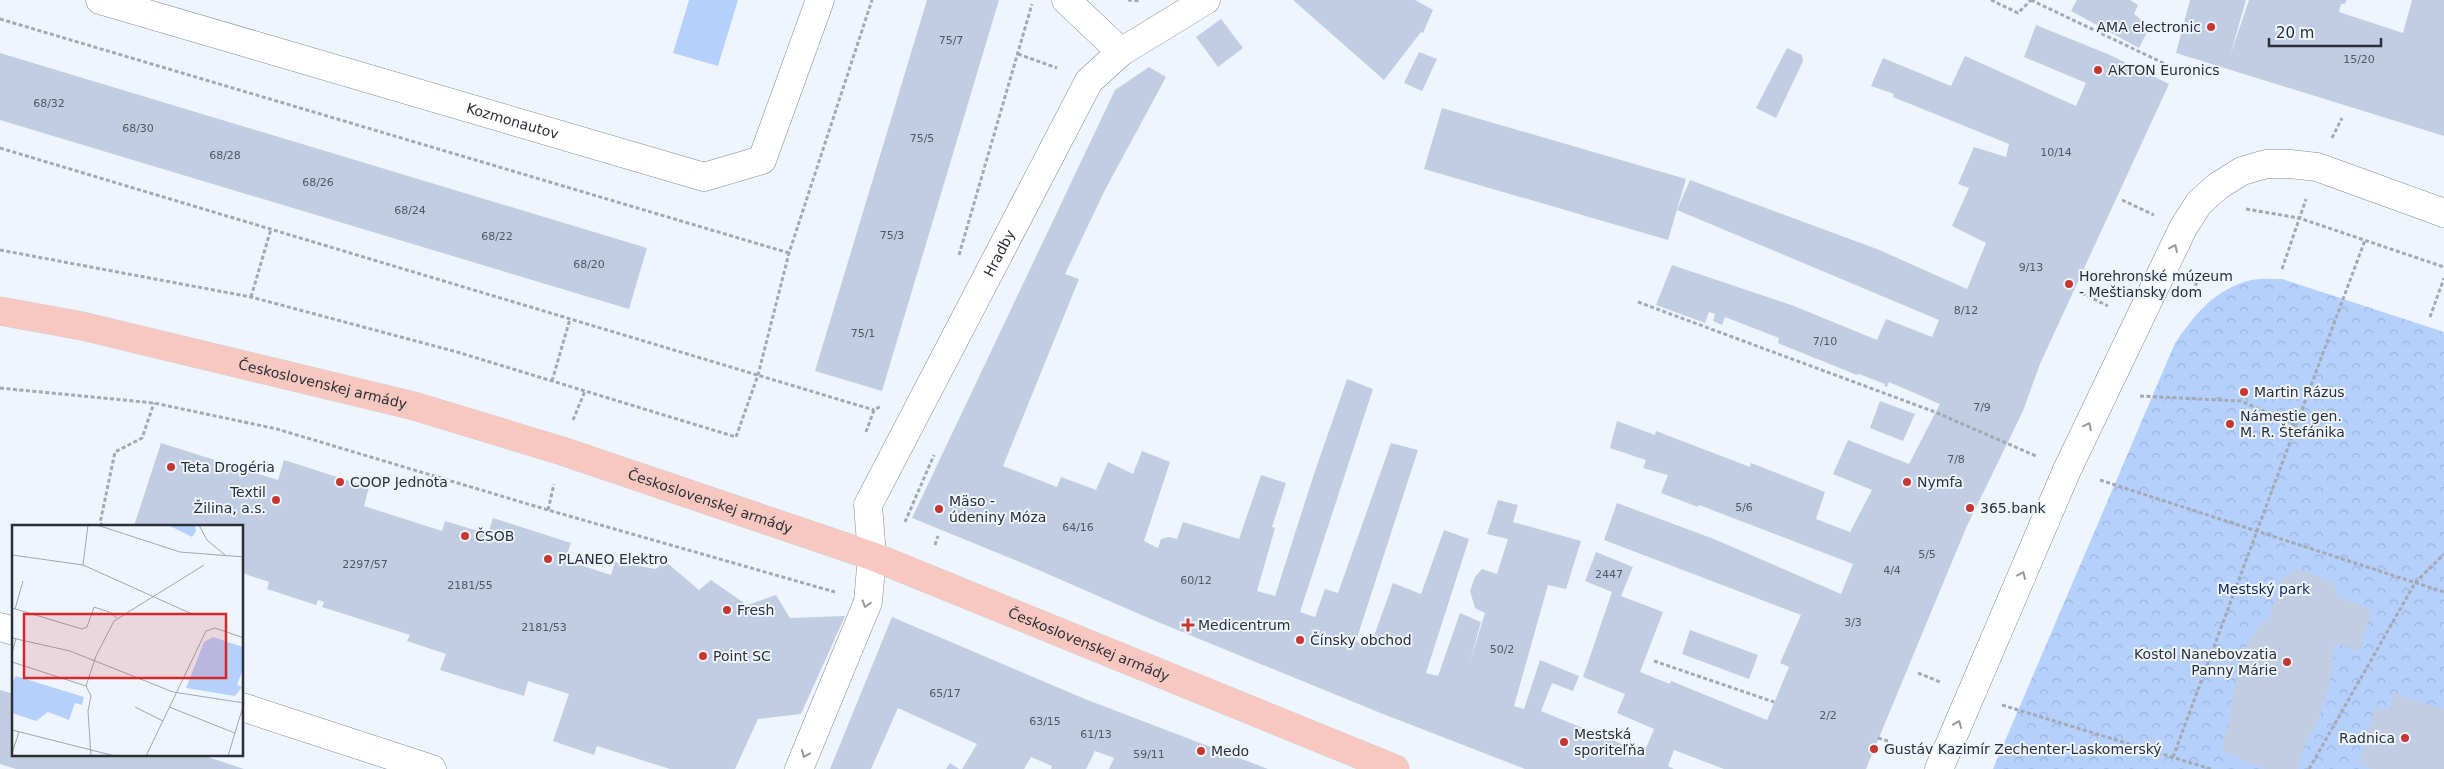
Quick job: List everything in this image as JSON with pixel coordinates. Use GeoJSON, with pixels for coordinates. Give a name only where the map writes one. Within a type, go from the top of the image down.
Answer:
{"type":"FeatureCollection","features":[{"type":"Feature","properties":{"kind":"main road","name":"Československej armády"},"geometry":{"type":"LineString","coordinates":[[0,311],[82,326],[414,406],[562,451],[872,556],[1395,769]]}},
{"type":"Feature","properties":{"kind":"street","name":"Kozmonautov"},"geometry":{"type":"LineString","coordinates":[[100,0],[704,177],[762,160],[820,0]]}},
{"type":"Feature","properties":{"kind":"street"},"geometry":{"type":"LineString","coordinates":[[1066,0],[1121,52]]}},
{"type":"Feature","properties":{"kind":"street","name":"Hradby"},"geometry":{"type":"LineString","coordinates":[[799,769],[868,602],[872,556],[868,504],[1089,81],[1121,52],[1206,0]]}},
{"type":"Feature","properties":{"kind":"street"},"geometry":{"type":"LineString","coordinates":[[1939,769],[2067,470],[2183,228],[2199,203],[2218,186],[2242,171],[2266,164],[2290,164],[2317,167],[2444,212]]}},
{"type":"Feature","properties":{"kind":"street"},"geometry":{"type":"LineString","coordinates":[[244,708],[432,769]]}},
{"type":"Feature","properties":{"kind":"path"},"geometry":{"type":"LineString","coordinates":[[0,250],[251,297],[457,352],[736,437],[758,374],[789,253],[872,0]]}},
{"type":"Feature","properties":{"kind":"path"},"geometry":{"type":"LineString","coordinates":[[956,265],[1033,0]]}},
{"type":"Feature","properties":{"kind":"path"},"geometry":{"type":"LineString","coordinates":[[1991,0],[2018,13],[2031,0],[2180,71]]}},
{"type":"Feature","properties":{"kind":"path"},"geometry":{"type":"LineString","coordinates":[[0,19],[789,253]]}},
{"type":"Feature","properties":{"kind":"path"},"geometry":{"type":"LineString","coordinates":[[0,148],[874,410],[882,405]]}},
{"type":"Feature","properties":{"kind":"path"},"geometry":{"type":"LineString","coordinates":[[2299,218],[2444,267]]}},
{"type":"Feature","properties":{"kind":"path"},"geometry":{"type":"LineString","coordinates":[[251,297],[272,229]]}},
{"type":"Feature","properties":{"kind":"path"},"geometry":{"type":"LineString","coordinates":[[2173,757],[2364,240]]}},
{"type":"Feature","properties":{"kind":"path"},"geometry":{"type":"LineString","coordinates":[[2430,317],[2444,278]]}},
{"type":"Feature","properties":{"kind":"path"},"geometry":{"type":"LineString","coordinates":[[1638,302],[1936,412],[2067,470],[2444,592]]}},
{"type":"Feature","properties":{"kind":"path"},"geometry":{"type":"LineString","coordinates":[[552,381],[570,318]]}},
{"type":"Feature","properties":{"kind":"path"},"geometry":{"type":"LineString","coordinates":[[0,388],[154,403],[277,429],[548,510],[868,602]]}},
{"type":"Feature","properties":{"kind":"path"},"geometry":{"type":"LineString","coordinates":[[2136,396],[2241,401],[2295,425]]}},
{"type":"Feature","properties":{"kind":"path"},"geometry":{"type":"LineString","coordinates":[[101,525],[100,523],[115,452],[142,438],[154,403]]}},
{"type":"Feature","properties":{"kind":"path"},"geometry":{"type":"LineString","coordinates":[[2309,769],[2416,583],[2444,554]]}},
{"type":"Feature","properties":{"kind":"path"},"geometry":{"type":"LineString","coordinates":[[1654,661],[1774,702]]}},
{"type":"Feature","properties":{"kind":"path"},"geometry":{"type":"LineString","coordinates":[[1918,672],[1971,695],[2211,769]]}},
{"type":"Feature","properties":{"kind":"path"},"geometry":{"type":"LineString","coordinates":[[1878,738],[1888,741]]}},
{"type":"Feature","properties":{"kind":"green space"},"geometry":{"type":"Polygon","coordinates":[[[689,0],[738,0],[718,66],[673,53],[689,0]]]}},
{"type":"Feature","properties":{"kind":"green space","name":"Mestský park"},"geometry":{"type":"Polygon","coordinates":[[[2282,279],[2444,332],[2444,769],[1993,769],[2175,343],[2207,304],[2226,290],[2251,280],[2282,279]]]}},
{"type":"Feature","properties":{"kind":"building"},"geometry":{"type":"Polygon","coordinates":[[[927,0],[999,0],[882,391],[815,371],[927,0]]]}},
{"type":"Feature","properties":{"kind":"building"},"geometry":{"type":"Polygon","coordinates":[[[1293,0],[1415,0],[1433,10],[1423,33],[1421,32],[1384,80],[1293,0]]]}},
{"type":"Feature","properties":{"kind":"building"},"geometry":{"type":"Polygon","coordinates":[[[2077,0],[2130,0],[2138,5],[2134,14],[2142,20],[2146,34],[2139,48],[2071,11],[2077,0]]]}},
{"type":"Feature","properties":{"kind":"building"},"geometry":{"type":"Polygon","coordinates":[[[2190,0],[2246,0],[2230,56],[2249,0],[2346,0],[2345,4],[2341,4],[2339,12],[2403,33],[2412,0],[2444,0],[2444,136],[2176,53],[2190,0]]]}},
{"type":"Feature","properties":{"kind":"building"},"geometry":{"type":"Polygon","coordinates":[[[1221,19],[1243,48],[1218,67],[1196,37],[1221,19]]]}},
{"type":"Feature","properties":{"kind":"building"},"geometry":{"type":"Polygon","coordinates":[[[2036,25],[2110,55],[2169,84],[2040,364],[2023,411],[1966,528],[1866,769],[1724,769],[1674,750],[1668,766],[1674,769],[1525,769],[1378,712],[1153,620],[1027,565],[912,518],[1115,90],[1149,67],[1166,77],[1105,190],[1065,274],[1079,279],[1003,466],[1057,487],[1061,477],[1096,490],[1108,462],[1133,474],[1142,451],[1170,462],[1144,541],[1158,548],[1161,539],[1169,537],[1177,539],[1183,522],[1239,539],[1261,475],[1286,483],[1272,527],[1275,528],[1257,591],[1275,596],[1347,379],[1373,389],[1300,612],[1315,617],[1325,589],[1338,593],[1391,443],[1418,450],[1356,641],[1370,647],[1393,583],[1421,594],[1444,530],[1469,539],[1426,673],[1438,676],[1460,613],[1481,622],[1469,665],[1485,613],[1475,608],[1470,591],[1475,577],[1482,569],[1497,574],[1508,539],[1487,534],[1498,500],[1518,505],[1513,522],[1581,541],[1566,589],[1548,585],[1514,706],[1524,709],[1540,660],[1579,676],[1573,691],[1552,683],[1541,711],[1644,753],[1654,729],[1617,713],[1625,694],[1583,677],[1612,592],[1585,581],[1596,552],[1633,567],[1621,596],[1663,612],[1640,672],[1670,684],[1671,681],[1767,720],[1789,667],[1780,663],[1801,615],[1604,540],[1617,503],[1714,539],[1841,594],[1853,564],[1699,505],[1698,507],[1661,493],[1668,475],[1643,468],[1646,460],[1610,448],[1617,421],[1655,435],[1656,431],[1750,467],[1751,463],[1825,492],[1816,519],[1850,532],[1872,490],[1833,474],[1848,440],[1909,464],[1940,404],[1889,382],[1887,387],[1884,386],[1885,384],[1859,374],[1857,375],[1780,344],[1778,343],[1779,338],[1725,317],[1722,325],[1713,321],[1715,314],[1709,312],[1705,323],[1656,305],[1672,265],[1794,306],[1877,340],[1886,319],[1932,337],[1939,320],[1677,210],[1690,180],[1877,249],[1967,289],[1986,243],[1952,226],[1969,188],[1958,184],[1974,147],[2006,157],[2009,144],[1893,97],[1894,94],[1871,86],[1883,58],[1951,86],[1965,56],[2076,106],[2086,83],[2024,57],[2036,25]]]}},
{"type":"Feature","properties":{"kind":"building"},"geometry":{"type":"Polygon","coordinates":[[[1787,48],[1802,55],[1803,61],[1776,118],[1756,108],[1787,48]]]}},
{"type":"Feature","properties":{"kind":"building"},"geometry":{"type":"Polygon","coordinates":[[[1419,52],[1437,59],[1422,91],[1404,83],[1419,52]]]}},
{"type":"Feature","properties":{"kind":"building"},"geometry":{"type":"Polygon","coordinates":[[[0,53],[647,248],[629,309],[0,120],[0,53]]]}},
{"type":"Feature","properties":{"kind":"building"},"geometry":{"type":"Polygon","coordinates":[[[1442,108],[1686,179],[1668,240],[1424,169],[1442,108]]]}},
{"type":"Feature","properties":{"kind":"building"},"geometry":{"type":"Polygon","coordinates":[[[1880,401],[1915,414],[1903,441],[1870,428],[1880,401]]]}},
{"type":"Feature","properties":{"kind":"building"},"geometry":{"type":"Polygon","coordinates":[[[161,443],[278,480],[284,460],[369,487],[364,506],[442,531],[445,521],[488,534],[493,518],[571,543],[565,560],[611,575],[615,562],[656,569],[665,561],[699,590],[711,580],[747,605],[776,595],[790,618],[845,616],[801,714],[758,719],[735,769],[670,769],[597,746],[594,755],[553,741],[569,694],[528,681],[524,696],[440,670],[446,654],[407,641],[410,635],[322,607],[324,602],[318,600],[316,605],[267,589],[269,582],[244,574],[244,525],[134,525],[161,443]]]}},
{"type":"Feature","properties":{"kind":"building","name":"Kostol Nanebovzatia Panny Márie"},"geometry":{"type":"Polygon","coordinates":[[[2295,568],[2335,583],[2334,587],[2339,597],[2372,609],[2360,651],[2334,643],[2332,673],[2318,722],[2306,743],[2297,769],[2265,769],[2238,760],[2239,757],[2221,751],[2230,719],[2232,694],[2246,645],[2263,620],[2268,622],[2280,580],[2293,572],[2295,568]]]}},
{"type":"Feature","properties":{"kind":"building"},"geometry":{"type":"Polygon","coordinates":[[[892,617],[1085,699],[1268,769],[1109,769],[1114,758],[1095,751],[1086,769],[1051,769],[1052,766],[1031,757],[1024,769],[962,769],[977,744],[898,708],[871,769],[830,769],[892,617]]]}},
{"type":"Feature","properties":{"kind":"building"},"geometry":{"type":"Polygon","coordinates":[[[1690,630],[1758,655],[1749,679],[1682,654],[1690,630]]]}},
{"type":"Feature","properties":{"kind":"building"},"geometry":{"type":"Polygon","coordinates":[[[0,690],[12,693],[12,756],[205,756],[244,769],[16,769],[0,764],[0,690]]]}},
{"type":"Feature","properties":{"kind":"building","name":"Radnica"},"geometry":{"type":"Polygon","coordinates":[[[2393,694],[2444,709],[2444,769],[2372,769],[2359,764],[2375,707],[2388,711],[2393,694]]]}},
{"type":"Feature","properties":{"kind":"building"},"geometry":{"type":"Polygon","coordinates":[[[950,763],[959,769],[946,769],[950,763]]]}},
{"type":"Feature","properties":{"kind":"place","name":"AMA electronic"},"geometry":{"type":"Point","coordinates":[2211,27]}},
{"type":"Feature","properties":{"kind":"place","name":"AKTON Euronics"},"geometry":{"type":"Point","coordinates":[2098,70]}},
{"type":"Feature","properties":{"kind":"place","name":"Horehronské múzeum - Meštiansky dom"},"geometry":{"type":"Point","coordinates":[2069,284]}},
{"type":"Feature","properties":{"kind":"place","name":"Martin Rázus"},"geometry":{"type":"Point","coordinates":[2244,392]}},
{"type":"Feature","properties":{"kind":"place","name":"Námestie gen. M. R. Štefánika"},"geometry":{"type":"Point","coordinates":[2230,424]}},
{"type":"Feature","properties":{"kind":"place","name":"Teta Drogéria"},"geometry":{"type":"Point","coordinates":[171,467]}},
{"type":"Feature","properties":{"kind":"place","name":"COOP Jednota"},"geometry":{"type":"Point","coordinates":[340,482]}},
{"type":"Feature","properties":{"kind":"place","name":"Nymfa"},"geometry":{"type":"Point","coordinates":[1907,482]}},
{"type":"Feature","properties":{"kind":"place","name":"Textil Žilina, a.s."},"geometry":{"type":"Point","coordinates":[276,500]}},
{"type":"Feature","properties":{"kind":"place","name":"365.bank"},"geometry":{"type":"Point","coordinates":[1970,508]}},
{"type":"Feature","properties":{"kind":"place","name":"Mäso - údeniny Móza"},"geometry":{"type":"Point","coordinates":[939,509]}},
{"type":"Feature","properties":{"kind":"place","name":"ČSOB"},"geometry":{"type":"Point","coordinates":[465,536]}},
{"type":"Feature","properties":{"kind":"place","name":"PLANEO Elektro"},"geometry":{"type":"Point","coordinates":[548,559]}},
{"type":"Feature","properties":{"kind":"place","name":"Fresh"},"geometry":{"type":"Point","coordinates":[727,610]}},
{"type":"Feature","properties":{"kind":"place","name":"Medicentrum"},"geometry":{"type":"Point","coordinates":[1188,625]}},
{"type":"Feature","properties":{"kind":"place","name":"Čínsky obchod"},"geometry":{"type":"Point","coordinates":[1300,640]}},
{"type":"Feature","properties":{"kind":"place","name":"Point SC"},"geometry":{"type":"Point","coordinates":[703,656]}},
{"type":"Feature","properties":{"kind":"place","name":"Kostol Nanebovzatia Panny Márie"},"geometry":{"type":"Point","coordinates":[2287,662]}},
{"type":"Feature","properties":{"kind":"place","name":"Radnica"},"geometry":{"type":"Point","coordinates":[2405,738]}},
{"type":"Feature","properties":{"kind":"place","name":"Mestská sporiteľňa"},"geometry":{"type":"Point","coordinates":[1564,742]}},
{"type":"Feature","properties":{"kind":"place","name":"Gustáv Kazimír Zechenter-Laskomerský"},"geometry":{"type":"Point","coordinates":[1874,749]}},
{"type":"Feature","properties":{"kind":"place","name":"Medo"},"geometry":{"type":"Point","coordinates":[1201,751]}}]}
